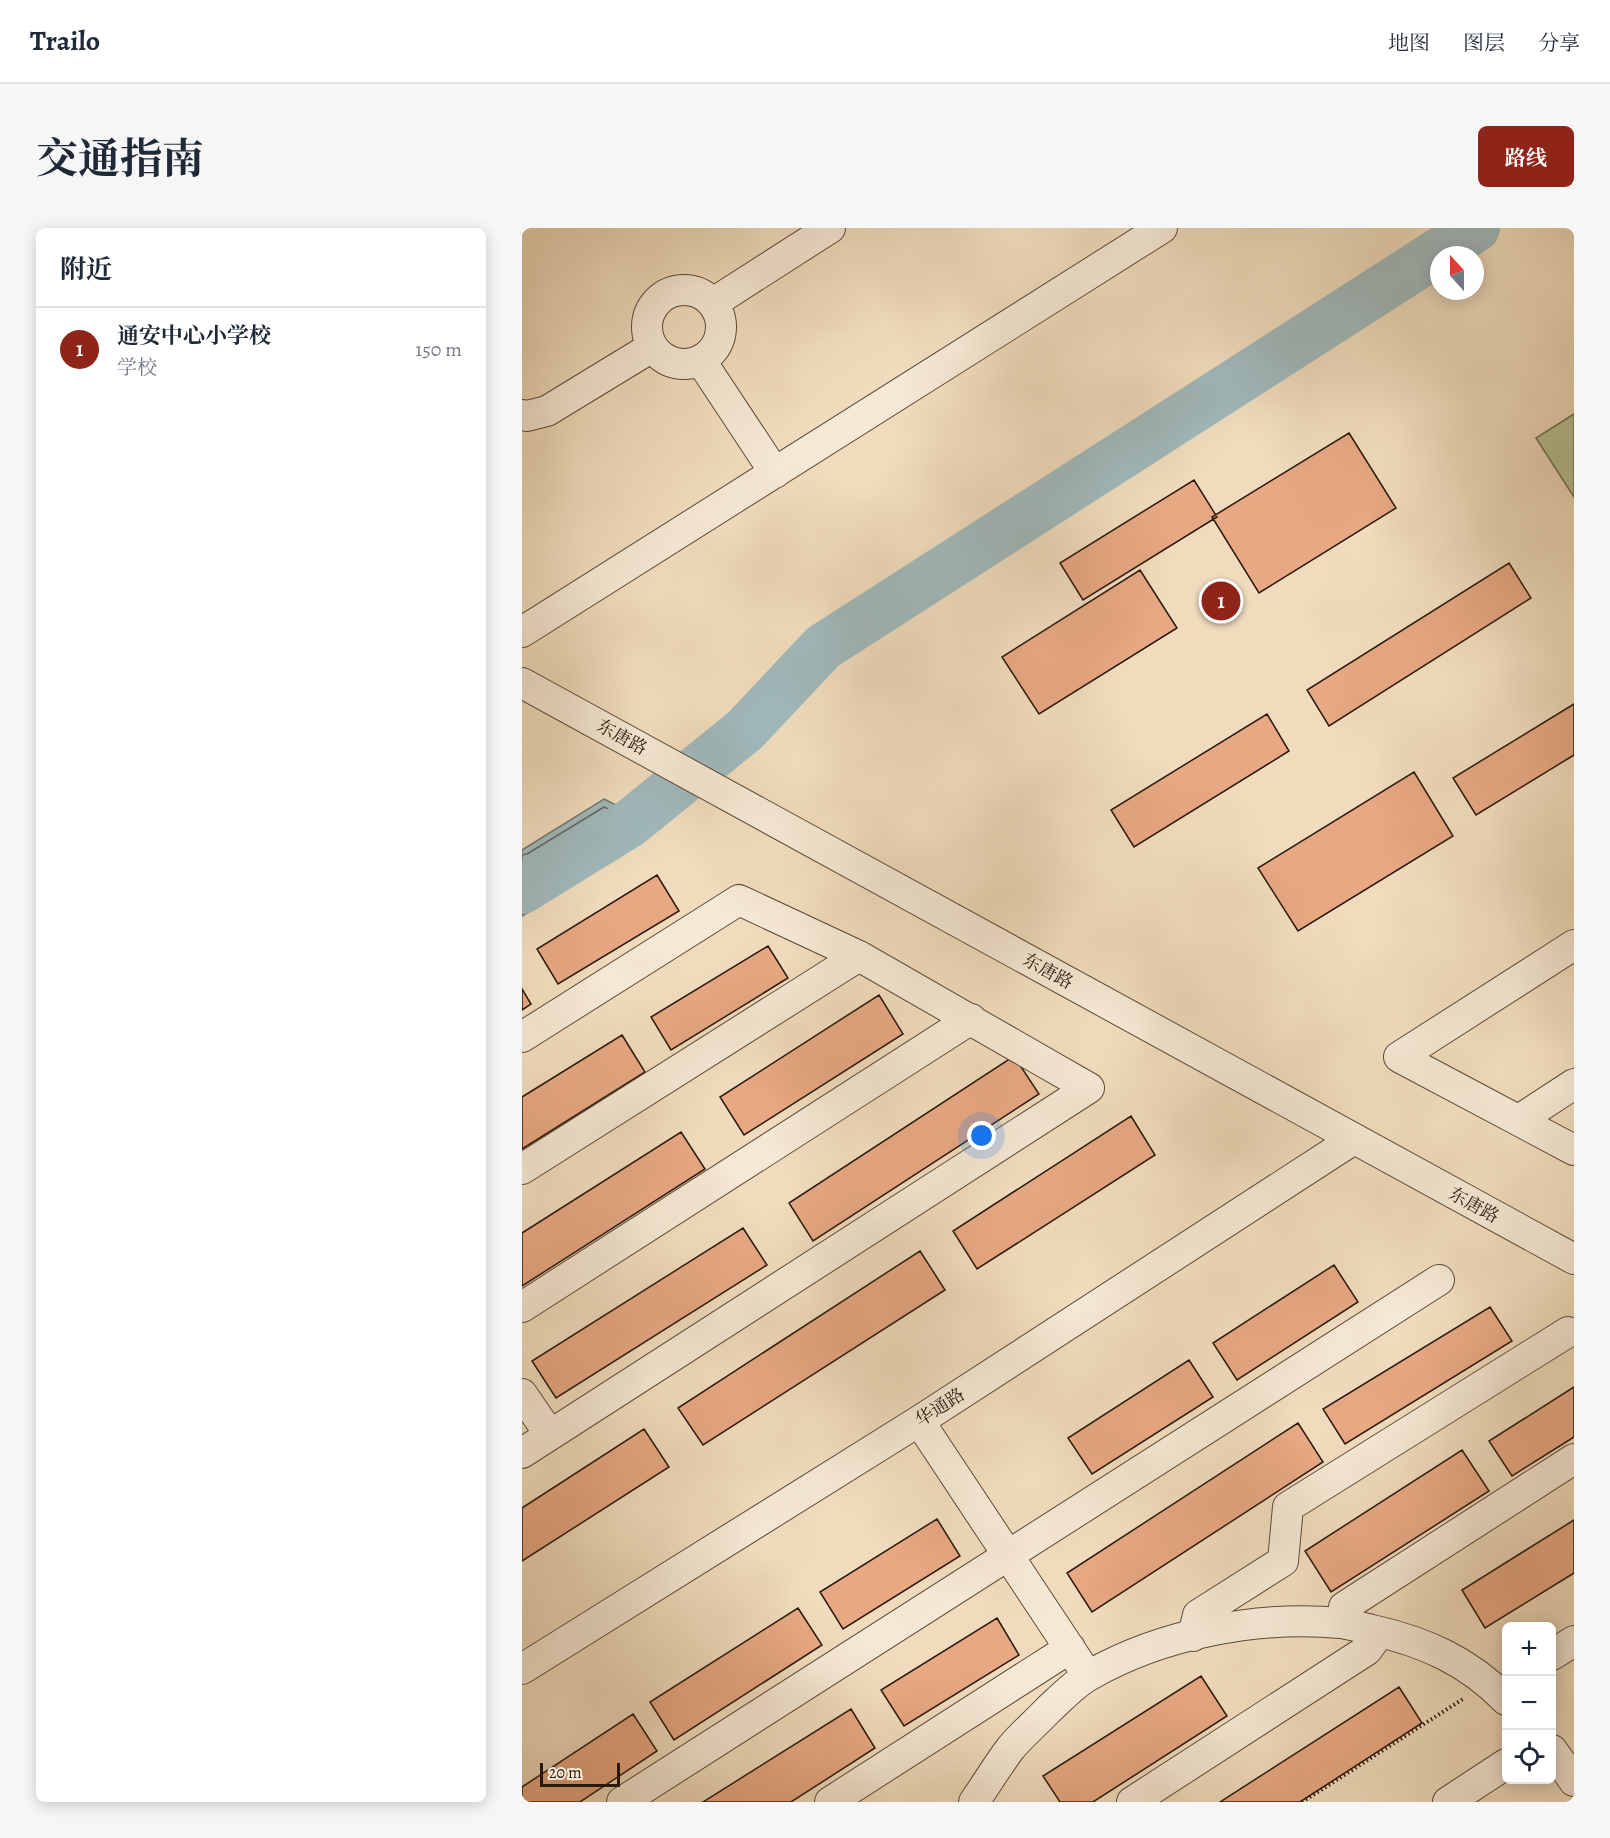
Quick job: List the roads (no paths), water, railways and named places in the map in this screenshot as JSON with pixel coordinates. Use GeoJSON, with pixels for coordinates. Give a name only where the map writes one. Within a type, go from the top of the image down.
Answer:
{"type":"FeatureCollection","features":[{"type":"Feature","properties":{"kind":"street"},"geometry":{"type":"LineString","coordinates":[[714,303],[830,228]]}},
{"type":"Feature","properties":{"kind":"street"},"geometry":{"type":"LineString","coordinates":[[522,632],[1162,228]]}},
{"type":"Feature","properties":{"kind":"street"},"geometry":{"type":"LineString","coordinates":[[682,290],[695,291],[714,303],[720,315],[722,327],[720,340],[711,354],[700,361],[688,364],[675,363],[663,358],[652,347],[647,334],[647,321],[651,309],[660,299],[669,293],[682,290]]}},
{"type":"Feature","properties":{"kind":"street"},"geometry":{"type":"LineString","coordinates":[[522,415],[547,411],[652,347]]}},
{"type":"Feature","properties":{"kind":"street"},"geometry":{"type":"LineString","coordinates":[[700,361],[775,473]]}},
{"type":"Feature","properties":{"kind":"street","name":"东唐路"},"geometry":{"type":"LineString","coordinates":[[522,683],[1574,1259]]}},
{"type":"Feature","properties":{"kind":"street"},"geometry":{"type":"LineString","coordinates":[[522,1036],[739,900],[859,956],[1089,1088],[522,1453]]}},
{"type":"Feature","properties":{"kind":"street"},"geometry":{"type":"LineString","coordinates":[[1574,945],[1399,1057],[1574,1150]]}},
{"type":"Feature","properties":{"kind":"street"},"geometry":{"type":"LineString","coordinates":[[522,1169],[859,956]]}},
{"type":"Feature","properties":{"kind":"street"},"geometry":{"type":"LineString","coordinates":[[522,1307],[971,1019]]}},
{"type":"Feature","properties":{"kind":"street"},"geometry":{"type":"LineString","coordinates":[[1519,1120],[1574,1084]]}},
{"type":"Feature","properties":{"kind":"street","name":"华通路"},"geometry":{"type":"LineString","coordinates":[[522,1670],[919,1421],[1354,1139]]}},
{"type":"Feature","properties":{"kind":"street"},"geometry":{"type":"LineString","coordinates":[[622,1802],[1439,1280]]}},
{"type":"Feature","properties":{"kind":"street"},"geometry":{"type":"LineString","coordinates":[[1193,1636],[1198,1615],[1283,1561],[1288,1507],[1568,1332]]}},
{"type":"Feature","properties":{"kind":"street"},"geometry":{"type":"LineString","coordinates":[[522,1394],[550,1435]]}},
{"type":"Feature","properties":{"kind":"street"},"geometry":{"type":"LineString","coordinates":[[919,1421],[1088,1676]]}},
{"type":"Feature","properties":{"kind":"street"},"geometry":{"type":"LineString","coordinates":[[1342,1623],[1344,1607],[1574,1459]]}},
{"type":"Feature","properties":{"kind":"street"},"geometry":{"type":"LineString","coordinates":[[974,1802],[1010,1749],[1059,1700],[1088,1676],[1134,1654],[1176,1640],[1237,1626],[1288,1622],[1342,1623],[1380,1632],[1426,1645],[1464,1664],[1499,1689]]}},
{"type":"Feature","properties":{"kind":"street"},"geometry":{"type":"LineString","coordinates":[[1132,1802],[1367,1650],[1380,1632]]}},
{"type":"Feature","properties":{"kind":"street"},"geometry":{"type":"LineString","coordinates":[[1556,1652],[1574,1641]]}},
{"type":"Feature","properties":{"kind":"street"},"geometry":{"type":"LineString","coordinates":[[830,1802],[1070,1648]]}},
{"type":"Feature","properties":{"kind":"street"},"geometry":{"type":"LineString","coordinates":[[1556,1757],[1574,1781]]}},
{"type":"Feature","properties":{"kind":"street"},"geometry":{"type":"LineString","coordinates":[[1448,1802],[1502,1767]]}},
{"type":"Feature","properties":{"kind":"water"},"geometry":{"type":"Polygon","coordinates":[[[604,799],[661,828],[522,916],[522,850],[604,799]]]}},
{"type":"Feature","properties":{"kind":"waterway"},"geometry":{"type":"LineString","coordinates":[[522,890],[629,824],[745,730],[823,647],[1476,228]]}},
{"type":"Feature","properties":{"kind":"place","name":"通安中心小学校"},"geometry":{"type":"Point","coordinates":[1221,601]}}]}
